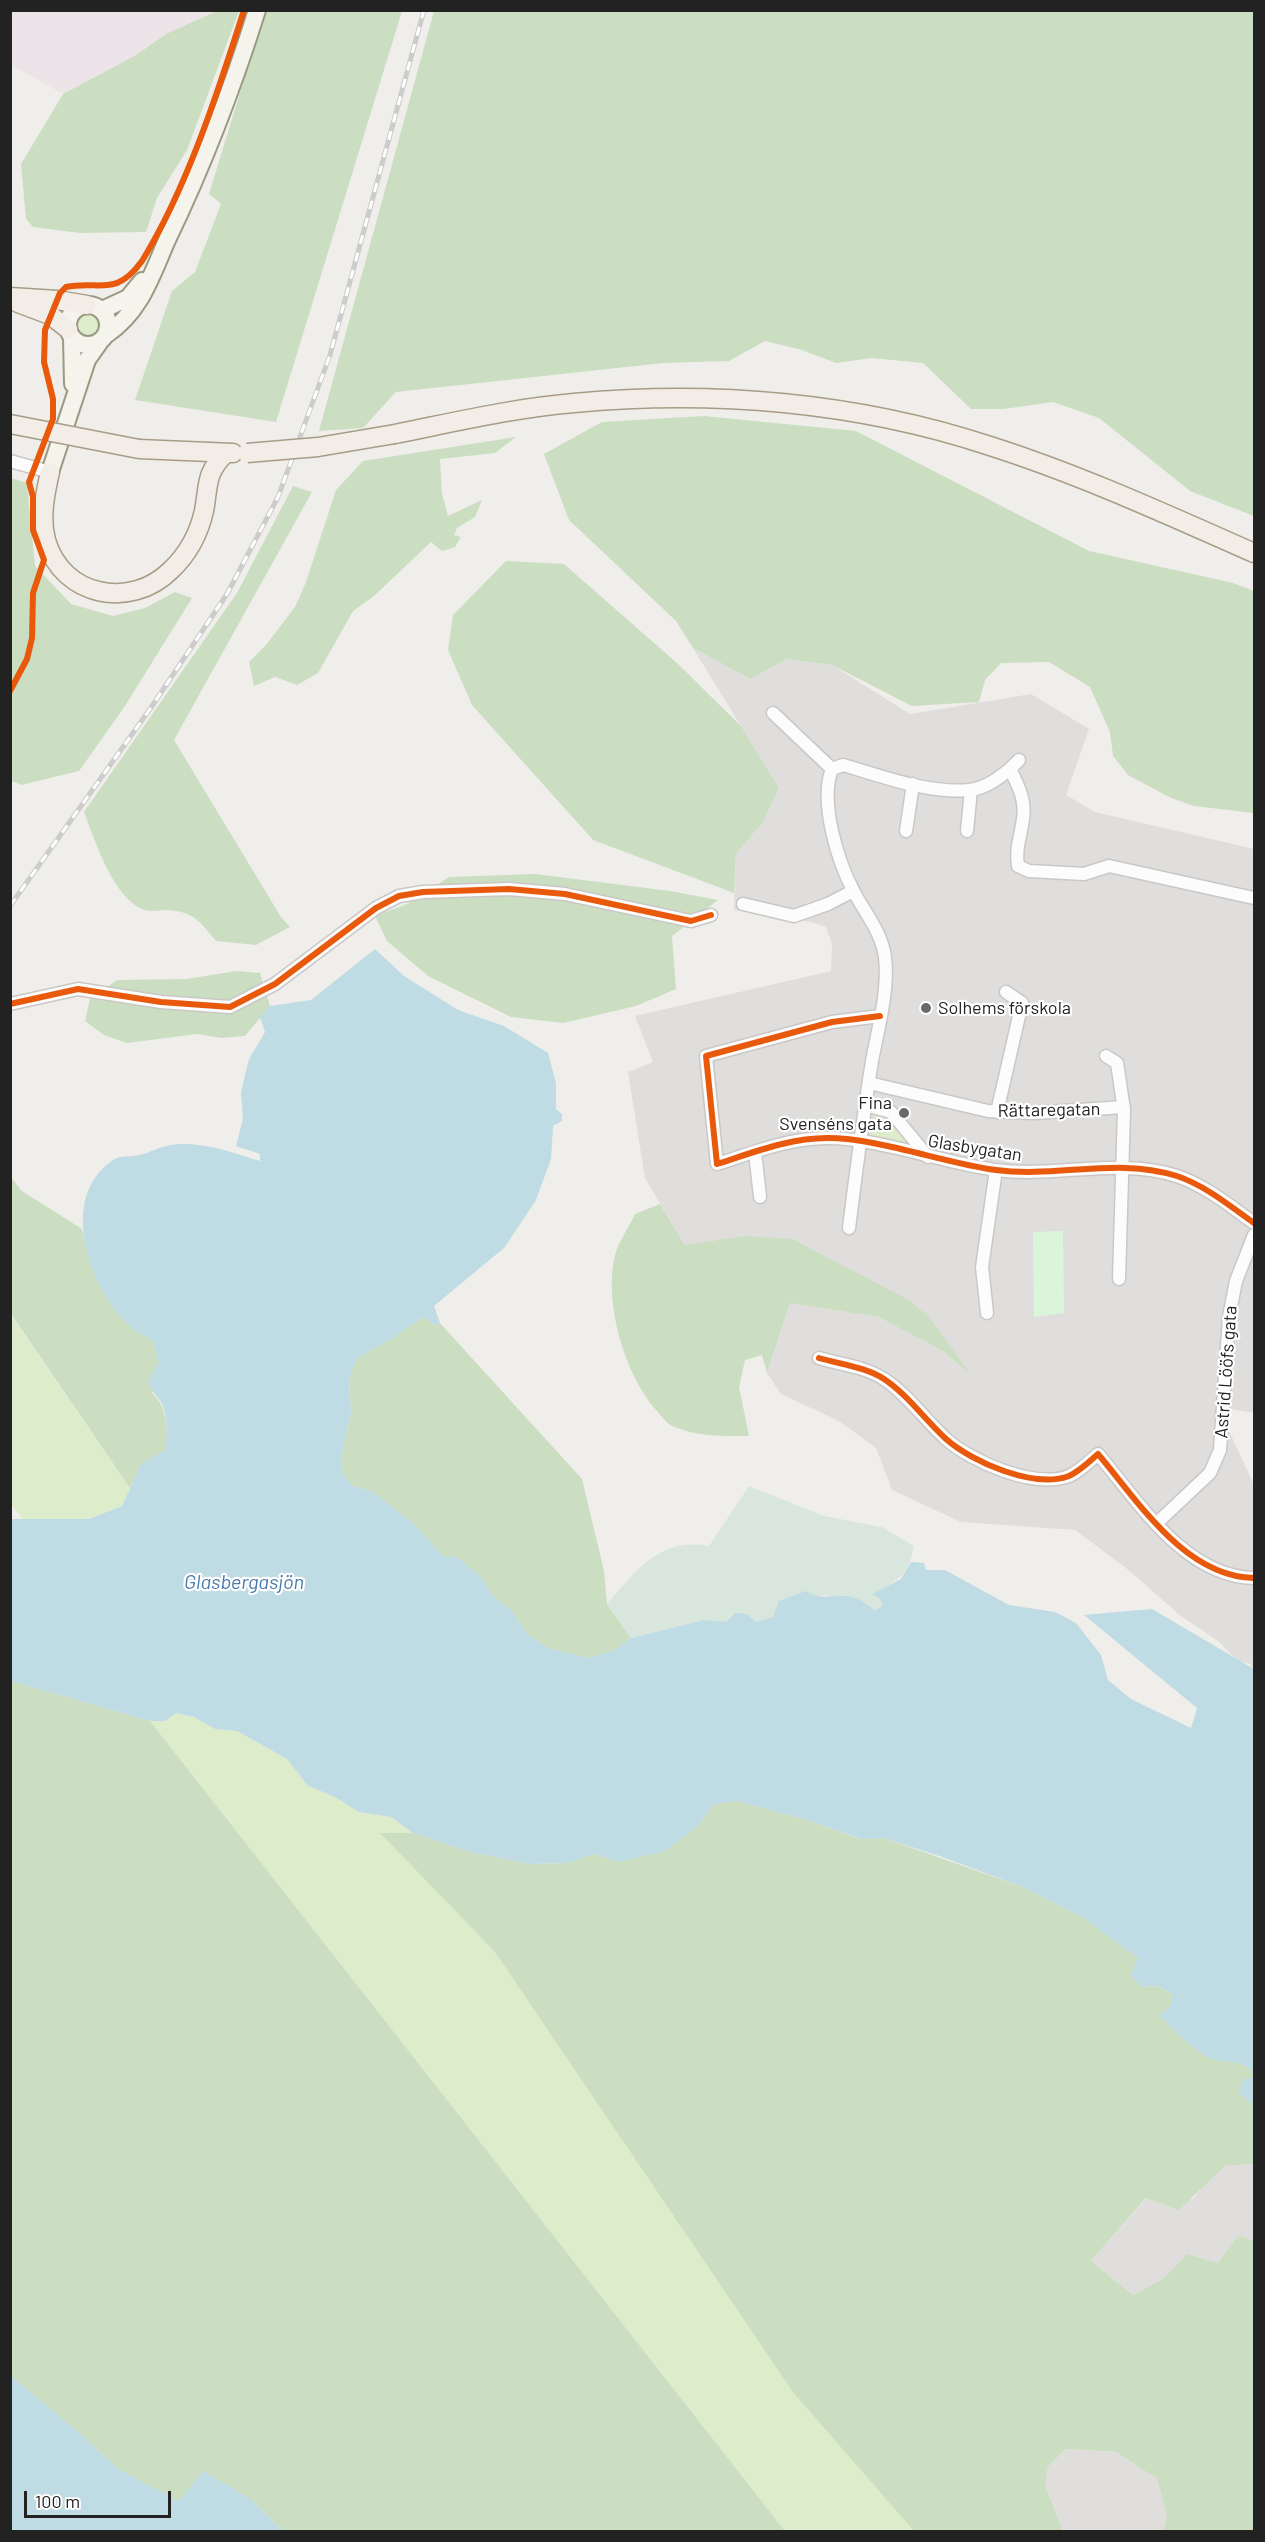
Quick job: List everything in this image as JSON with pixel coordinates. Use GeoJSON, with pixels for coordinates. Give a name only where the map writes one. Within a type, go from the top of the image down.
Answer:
{"type":"FeatureCollection","features":[{"type":"Feature","properties":{"kind":"main road"},"geometry":{"type":"LineString","coordinates":[[10,299],[57,300],[95,308]]}},
{"type":"Feature","properties":{"kind":"main road"},"geometry":{"type":"LineString","coordinates":[[10,299],[50,315],[70,333]]}},
{"type":"Feature","properties":{"kind":"main road"},"geometry":{"type":"LineString","coordinates":[[10,424],[139,448],[247,453],[318,447],[521,409],[619,400],[720,398],[831,409],[945,433],[990,446],[1143,504],[1254,553]]}},
{"type":"Feature","properties":{"kind":"main road"},"geometry":{"type":"LineString","coordinates":[[187,452],[196,461],[207,480]]}},
{"type":"Feature","properties":{"kind":"main road"},"geometry":{"type":"LineString","coordinates":[[50,472],[43,511],[43,526],[50,551],[65,572],[75,581],[95,592],[117,595],[131,593],[152,585],[180,561],[200,525],[207,480],[213,466],[226,453]]}},
{"type":"Feature","properties":{"kind":"street"},"geometry":{"type":"LineString","coordinates":[[10,461],[50,472],[87,360],[103,338],[127,318],[142,298],[212,144],[257,10]]}},
{"type":"Feature","properties":{"kind":"street"},"geometry":{"type":"LineString","coordinates":[[69,412],[73,385],[68,322],[75,310],[95,308],[128,298],[161,253]]}},
{"type":"Feature","properties":{"kind":"street"},"geometry":{"type":"LineString","coordinates":[[95,308],[108,322],[103,338]]}},
{"type":"Feature","properties":{"kind":"street"},"geometry":{"type":"LineString","coordinates":[[70,333],[84,345],[103,338]]}},
{"type":"Feature","properties":{"kind":"street"},"geometry":{"type":"LineString","coordinates":[[773,713],[832,769]]}},
{"type":"Feature","properties":{"kind":"street"},"geometry":{"type":"LineString","coordinates":[[832,769],[843,765],[912,784],[944,790],[971,790],[1015,764],[1022,794],[1023,819],[1016,853],[1018,866],[1029,871],[1084,874],[1109,866],[1254,898]]}},
{"type":"Feature","properties":{"kind":"street"},"geometry":{"type":"LineString","coordinates":[[832,769],[828,784],[828,807],[839,855],[853,891],[876,931],[885,957],[880,1016],[859,1142],[849,1228]]}},
{"type":"Feature","properties":{"kind":"street"},"geometry":{"type":"LineString","coordinates":[[906,831],[912,784]]}},
{"type":"Feature","properties":{"kind":"street"},"geometry":{"type":"LineString","coordinates":[[967,831],[971,790]]}},
{"type":"Feature","properties":{"kind":"street"},"geometry":{"type":"LineString","coordinates":[[10,1004],[78,989],[161,1002],[230,1007],[275,984],[376,908],[399,896],[423,892],[509,889],[565,894],[691,921],[711,915]]}},
{"type":"Feature","properties":{"kind":"street"},"geometry":{"type":"LineString","coordinates":[[743,904],[794,916],[828,904],[853,891]]}},
{"type":"Feature","properties":{"kind":"street"},"geometry":{"type":"LineString","coordinates":[[997,1112],[1022,1003],[1006,992]]}},
{"type":"Feature","properties":{"kind":"street","name":"Glasbygatan"},"geometry":{"type":"LineString","coordinates":[[880,1016],[832,1022],[706,1056],[717,1164],[755,1152],[811,1139],[859,1142],[1015,1172],[1123,1167],[1157,1170],[1201,1186],[1254,1223]]}},
{"type":"Feature","properties":{"kind":"street"},"geometry":{"type":"LineString","coordinates":[[1106,1056],[1118,1063],[1124,1107],[1119,1279]]}},
{"type":"Feature","properties":{"kind":"street","name":"Rättaregatan"},"geometry":{"type":"LineString","coordinates":[[869,1083],[963,1107],[997,1112],[1034,1113],[1124,1107]]}},
{"type":"Feature","properties":{"kind":"street"},"geometry":{"type":"LineString","coordinates":[[865,1105],[891,1112],[928,1157]]}},
{"type":"Feature","properties":{"kind":"street"},"geometry":{"type":"LineString","coordinates":[[755,1152],[760,1197]]}},
{"type":"Feature","properties":{"kind":"street"},"geometry":{"type":"LineString","coordinates":[[987,1313],[982,1267],[996,1170]]}},
{"type":"Feature","properties":{"kind":"street","name":"Astrid Lööfs gata"},"geometry":{"type":"LineString","coordinates":[[1157,1523],[1210,1473],[1220,1450],[1229,1317],[1236,1281],[1254,1236]]}},
{"type":"Feature","properties":{"kind":"street"},"geometry":{"type":"LineString","coordinates":[[819,1358],[881,1377],[954,1445],[977,1460],[998,1469],[1037,1478],[1059,1478],[1071,1475],[1098,1454],[1157,1523],[1179,1544],[1207,1564],[1236,1576],[1254,1578]]}},
{"type":"Feature","properties":{"kind":"shaded area"},"geometry":{"type":"Polygon","coordinates":[[[10,11],[219,11],[166,34],[136,55],[63,94],[11,65],[10,11]]]}},
{"type":"Feature","properties":{"kind":"shaded area"},"geometry":{"type":"Polygon","coordinates":[[[693,648],[750,679],[787,659],[832,665],[910,714],[1031,694],[1089,729],[1066,795],[1095,812],[1254,849],[1254,1413],[1218,1407],[1254,1485],[1254,1669],[1250,1664],[1238,1661],[1218,1641],[1181,1616],[1126,1568],[1075,1530],[961,1522],[892,1490],[876,1448],[839,1421],[781,1394],[767,1373],[790,1303],[878,1317],[941,1350],[967,1372],[931,1319],[743,1236],[685,1245],[645,1178],[628,1072],[653,1062],[635,1016],[831,971],[832,944],[826,927],[811,922],[734,910],[736,854],[763,822],[779,788],[693,648]]]}},
{"type":"Feature","properties":{"kind":"shaded area"},"geometry":{"type":"Polygon","coordinates":[[[749,1486],[824,1516],[882,1527],[914,1546],[909,1564],[901,1576],[873,1594],[880,1599],[883,1605],[875,1611],[867,1603],[826,1595],[814,1597],[773,1617],[756,1622],[747,1614],[726,1623],[704,1620],[631,1638],[607,1604],[639,1568],[663,1551],[676,1546],[709,1546],[749,1486]]]}},
{"type":"Feature","properties":{"kind":"shaded area"},"geometry":{"type":"Polygon","coordinates":[[[1254,2164],[1254,2240],[1238,2236],[1218,2263],[1187,2254],[1164,2278],[1133,2295],[1091,2261],[1147,2198],[1193,2199],[1204,2185],[1225,2166],[1254,2164]]]}},
{"type":"Feature","properties":{"kind":"shaded area"},"geometry":{"type":"Polygon","coordinates":[[[1066,2449],[1116,2452],[1157,2479],[1167,2517],[1163,2531],[1063,2531],[1045,2485],[1048,2467],[1066,2449]]]}},
{"type":"Feature","properties":{"kind":"green space"},"geometry":{"type":"Polygon","coordinates":[[[219,10],[239,11],[187,150],[157,198],[146,232],[80,233],[33,227],[26,219],[21,164],[63,94],[136,55],[166,34],[219,10]]]}},
{"type":"Feature","properties":{"kind":"green space"},"geometry":{"type":"Polygon","coordinates":[[[265,11],[402,11],[276,422],[135,400],[172,291],[195,272],[221,204],[209,194],[265,11]]]}},
{"type":"Feature","properties":{"kind":"green space"},"geometry":{"type":"Polygon","coordinates":[[[434,11],[1254,11],[1254,516],[1190,491],[1099,418],[1053,402],[1004,409],[971,409],[923,363],[872,358],[836,363],[802,350],[765,341],[729,361],[663,363],[396,392],[363,428],[319,431],[434,11]]]}},
{"type":"Feature","properties":{"kind":"green space"},"geometry":{"type":"Polygon","coordinates":[[[89,312],[98,316],[102,325],[98,334],[89,338],[80,334],[76,325],[80,316],[89,312]]]}},
{"type":"Feature","properties":{"kind":"green space"},"geometry":{"type":"Polygon","coordinates":[[[704,416],[856,431],[1089,551],[1233,583],[1254,591],[1254,813],[1194,806],[1171,798],[1128,775],[1113,756],[1110,732],[1090,687],[1049,662],[1001,663],[985,680],[979,702],[912,706],[832,665],[787,659],[750,679],[693,648],[676,621],[569,520],[544,454],[602,422],[704,416]]]}},
{"type":"Feature","properties":{"kind":"green space"},"geometry":{"type":"Polygon","coordinates":[[[516,437],[495,453],[440,459],[442,494],[448,516],[482,500],[475,517],[457,528],[454,535],[461,537],[455,547],[442,551],[431,542],[374,596],[353,611],[318,673],[297,685],[275,677],[254,686],[249,662],[266,645],[295,607],[306,582],[336,490],[363,461],[516,437]]]}},
{"type":"Feature","properties":{"kind":"green space"},"geometry":{"type":"Polygon","coordinates":[[[11,478],[27,483],[35,566],[71,604],[113,616],[145,608],[175,592],[192,598],[125,706],[79,771],[21,785],[10,780],[11,478]]]}},
{"type":"Feature","properties":{"kind":"green space"},"geometry":{"type":"Polygon","coordinates":[[[293,486],[312,492],[174,740],[281,917],[290,927],[256,945],[216,941],[201,923],[185,913],[144,910],[133,904],[123,894],[106,867],[84,812],[237,593],[293,486]]]}},
{"type":"Feature","properties":{"kind":"green space"},"geometry":{"type":"Polygon","coordinates":[[[506,561],[564,564],[678,664],[741,726],[779,788],[763,822],[736,854],[734,893],[593,840],[472,705],[448,650],[453,615],[506,561]]]}},
{"type":"Feature","properties":{"kind":"green space"},"geometry":{"type":"Polygon","coordinates":[[[535,874],[670,891],[718,900],[672,936],[676,989],[636,1006],[563,1023],[511,1017],[428,976],[387,941],[375,916],[407,904],[449,877],[535,874]]]}},
{"type":"Feature","properties":{"kind":"green space"},"geometry":{"type":"Polygon","coordinates":[[[236,971],[260,973],[270,1006],[245,1036],[221,1038],[197,1034],[127,1043],[104,1035],[85,1021],[90,999],[117,980],[187,979],[236,971]]]}},
{"type":"Feature","properties":{"kind":"green space"},"geometry":{"type":"Polygon","coordinates":[[[880,1114],[886,1116],[909,1143],[906,1145],[872,1136],[869,1121],[880,1114]]]}},
{"type":"Feature","properties":{"kind":"green space"},"geometry":{"type":"Polygon","coordinates":[[[10,1176],[22,1191],[82,1229],[89,1259],[133,1328],[152,1339],[159,1362],[152,1393],[164,1412],[167,1427],[166,1450],[141,1464],[130,1488],[11,1314],[10,1176]]]}},
{"type":"Feature","properties":{"kind":"green space"},"geometry":{"type":"Polygon","coordinates":[[[660,1204],[685,1245],[743,1236],[792,1239],[909,1300],[931,1319],[970,1374],[941,1350],[878,1317],[790,1303],[767,1373],[762,1355],[745,1360],[739,1387],[749,1436],[700,1434],[672,1426],[656,1410],[635,1378],[619,1337],[612,1294],[615,1255],[624,1234],[635,1214],[660,1204]]]}},
{"type":"Feature","properties":{"kind":"green space"},"geometry":{"type":"Polygon","coordinates":[[[1063,1231],[1064,1313],[1034,1317],[1033,1232],[1063,1231]]]}},
{"type":"Feature","properties":{"kind":"green space"},"geometry":{"type":"Polygon","coordinates":[[[10,1314],[130,1488],[122,1506],[89,1519],[23,1519],[11,1504],[10,1314]]]}},
{"type":"Feature","properties":{"kind":"green space"},"geometry":{"type":"Polygon","coordinates":[[[422,1317],[435,1325],[440,1323],[582,1479],[604,1571],[607,1604],[631,1638],[613,1651],[589,1658],[548,1648],[527,1634],[513,1612],[490,1593],[485,1581],[444,1557],[415,1525],[372,1491],[353,1486],[343,1474],[341,1458],[351,1412],[349,1378],[357,1358],[393,1338],[422,1317]]]}},
{"type":"Feature","properties":{"kind":"green space"},"geometry":{"type":"Polygon","coordinates":[[[11,1681],[150,1721],[785,2531],[283,2531],[251,2499],[179,2501],[118,2469],[83,2436],[11,2376],[11,1681]]]}},
{"type":"Feature","properties":{"kind":"green space"},"geometry":{"type":"Polygon","coordinates":[[[175,1713],[194,1717],[215,1729],[237,1731],[287,1759],[308,1786],[335,1797],[359,1812],[391,1817],[413,1833],[381,1834],[495,1952],[573,2066],[914,2531],[785,2531],[150,1721],[165,1721],[175,1713]]]}},
{"type":"Feature","properties":{"kind":"green space"},"geometry":{"type":"Polygon","coordinates":[[[738,1801],[810,1821],[860,1839],[884,1838],[1023,1887],[1082,1917],[1138,1958],[1130,1976],[1143,1987],[1158,1986],[1173,1995],[1170,2008],[1159,2015],[1183,2038],[1211,2058],[1234,2062],[1252,2070],[1254,2078],[1239,2092],[1254,2107],[1254,2164],[1225,2166],[1179,2210],[1146,2198],[1091,2261],[1133,2295],[1164,2278],[1187,2254],[1218,2263],[1238,2236],[1254,2240],[1254,2531],[1163,2531],[1167,2517],[1157,2479],[1116,2452],[1066,2449],[1048,2467],[1045,2485],[1063,2531],[914,2531],[793,2392],[495,1952],[380,1833],[413,1833],[470,1852],[530,1864],[567,1863],[594,1854],[619,1862],[699,1825],[714,1804],[738,1801]]]}},
{"type":"Feature","properties":{"kind":"water","name":"Glasbergasjön"},"geometry":{"type":"Polygon","coordinates":[[[375,949],[404,976],[458,1010],[504,1026],[548,1053],[556,1083],[556,1109],[562,1114],[562,1121],[553,1126],[551,1159],[536,1200],[504,1248],[434,1306],[440,1323],[435,1325],[422,1317],[393,1338],[357,1358],[349,1378],[351,1412],[341,1458],[343,1474],[353,1486],[372,1491],[415,1525],[444,1557],[456,1556],[485,1581],[490,1593],[513,1612],[527,1634],[548,1648],[589,1658],[613,1651],[631,1638],[704,1620],[726,1622],[735,1613],[747,1614],[756,1622],[773,1617],[779,1601],[806,1591],[823,1597],[856,1598],[875,1611],[883,1605],[880,1599],[872,1594],[901,1579],[911,1562],[924,1563],[926,1570],[945,1570],[1009,1605],[1055,1612],[1076,1623],[1101,1655],[1108,1680],[1131,1699],[1191,1728],[1197,1708],[1084,1615],[1152,1609],[1254,1669],[1254,2078],[1252,2070],[1246,2066],[1213,2059],[1184,2040],[1159,2015],[1170,2007],[1173,1995],[1158,1986],[1143,1987],[1130,1976],[1138,1958],[1082,1917],[1023,1887],[884,1838],[861,1839],[810,1821],[738,1801],[714,1804],[699,1825],[665,1851],[619,1862],[594,1854],[567,1863],[530,1864],[470,1852],[413,1833],[391,1817],[359,1812],[335,1797],[308,1786],[287,1759],[237,1731],[215,1729],[194,1717],[176,1713],[165,1721],[150,1721],[11,1681],[11,1519],[89,1519],[122,1506],[141,1464],[166,1450],[167,1423],[164,1409],[148,1382],[159,1362],[152,1340],[132,1328],[103,1292],[85,1245],[83,1220],[86,1197],[96,1177],[116,1158],[140,1155],[163,1147],[178,1144],[202,1145],[260,1161],[260,1154],[236,1146],[243,1119],[241,1092],[249,1059],[265,1032],[260,1017],[270,1006],[311,1000],[375,949]]]}},
{"type":"Feature","properties":{"kind":"water"},"geometry":{"type":"Polygon","coordinates":[[[1254,2078],[1254,2107],[1239,2092],[1244,2079],[1254,2078]]]}},
{"type":"Feature","properties":{"kind":"water"},"geometry":{"type":"Polygon","coordinates":[[[11,2376],[83,2436],[118,2469],[179,2501],[203,2471],[251,2499],[283,2531],[11,2531],[11,2376]]]}},
{"type":"Feature","properties":{"kind":"railway"},"geometry":{"type":"LineString","coordinates":[[10,906],[150,709],[227,594],[278,497],[330,355],[424,10]]}},
{"type":"Feature","properties":{"kind":"cycle path"},"geometry":{"type":"LineString","coordinates":[[10,691],[27,659],[32,638],[33,593],[44,560],[33,530],[33,497],[29,482],[53,419],[53,399],[44,362],[45,330],[60,293],[66,287],[115,284],[124,280],[142,261],[187,171],[212,106],[244,10]]}},
{"type":"Feature","properties":{"kind":"cycle path"},"geometry":{"type":"LineString","coordinates":[[10,1004],[78,989],[161,1002],[230,1007],[275,984],[376,908],[399,896],[423,892],[509,889],[565,894],[691,921],[711,915]]}},
{"type":"Feature","properties":{"kind":"cycle path"},"geometry":{"type":"LineString","coordinates":[[880,1016],[832,1022],[706,1056],[717,1164],[785,1143],[827,1138],[868,1142],[996,1170],[1042,1172],[1132,1168],[1177,1176],[1198,1185],[1254,1223]]}},
{"type":"Feature","properties":{"kind":"cycle path"},"geometry":{"type":"LineString","coordinates":[[819,1358],[861,1369],[884,1379],[901,1392],[938,1432],[957,1448],[1004,1471],[1039,1479],[1055,1479],[1073,1474],[1098,1454],[1147,1514],[1185,1551],[1206,1565],[1229,1574],[1254,1578]]}},
{"type":"Feature","properties":{"kind":"place","name":"Solhems förskola"},"geometry":{"type":"Point","coordinates":[926,1008]}},
{"type":"Feature","properties":{"kind":"place","name":"Fina Svenséns gata"},"geometry":{"type":"Point","coordinates":[904,1113]}}]}
